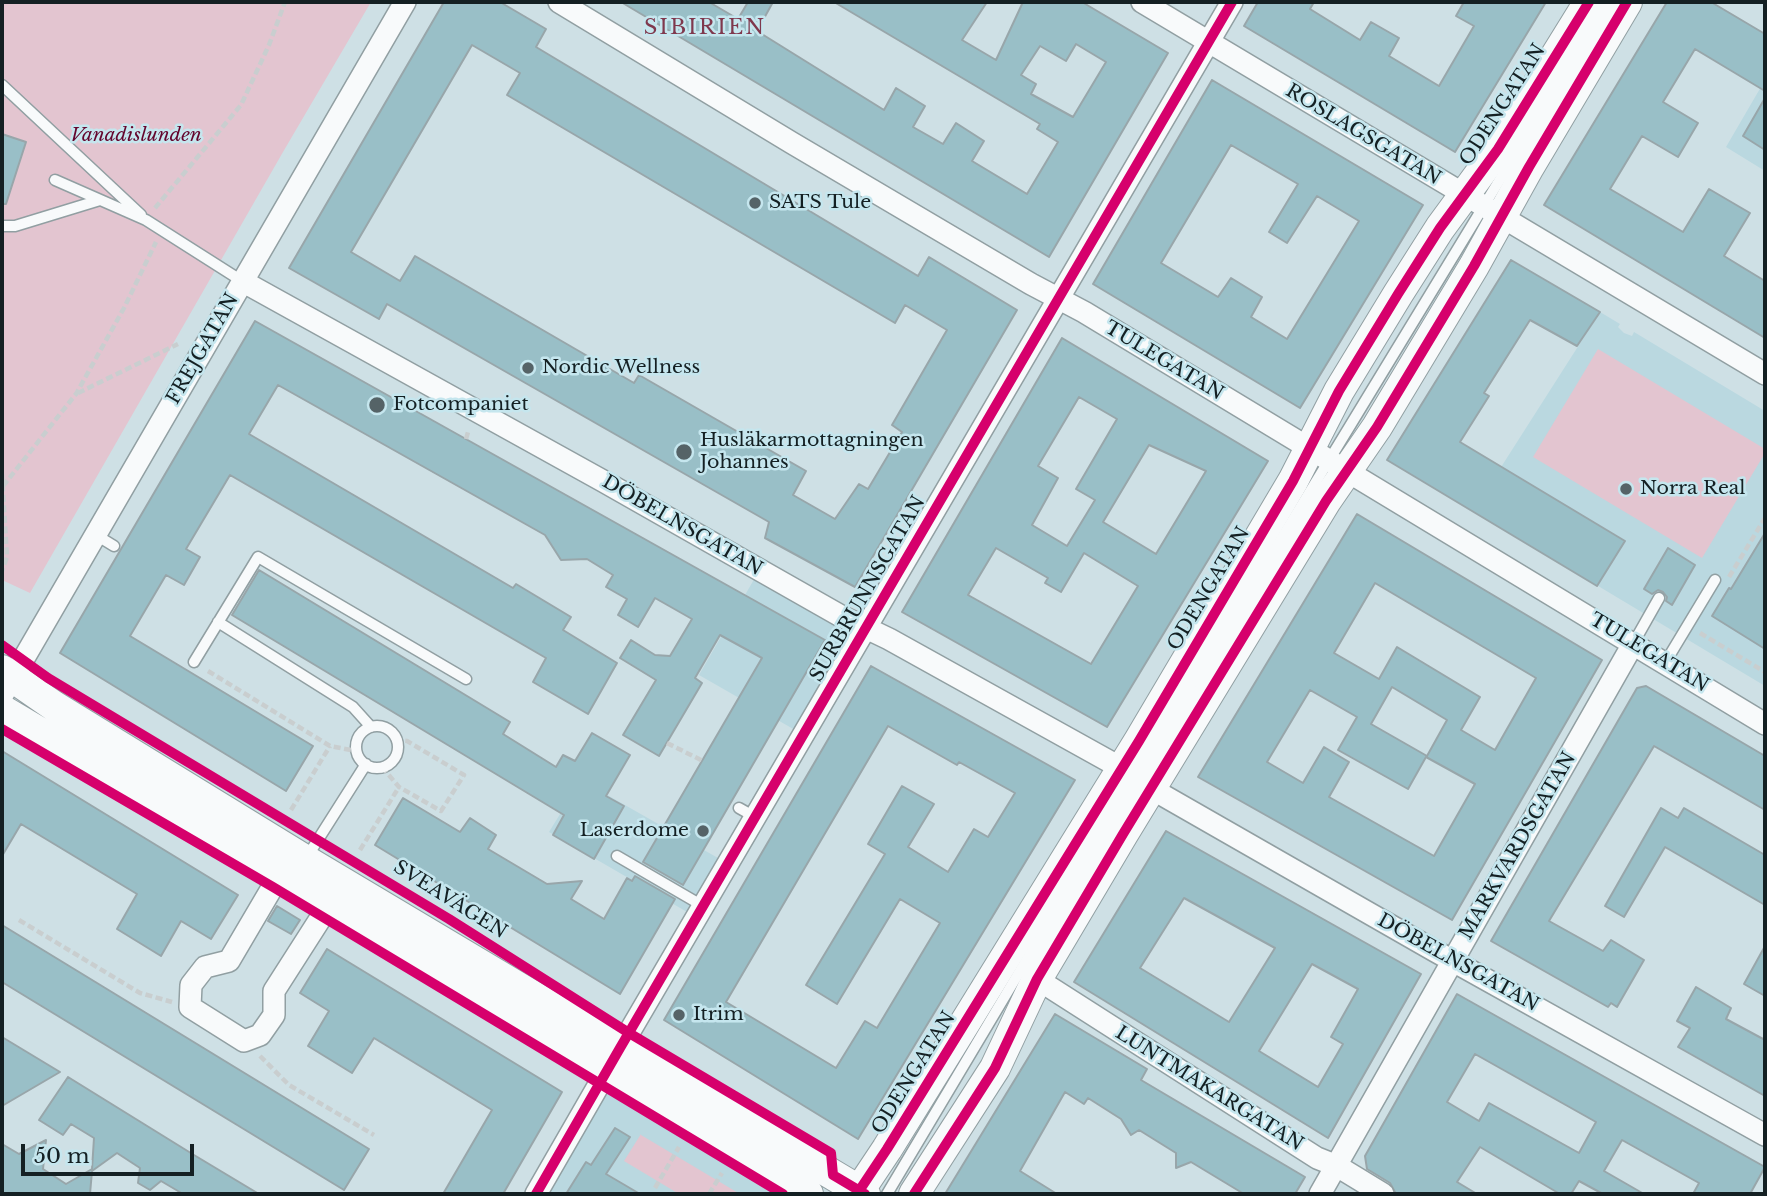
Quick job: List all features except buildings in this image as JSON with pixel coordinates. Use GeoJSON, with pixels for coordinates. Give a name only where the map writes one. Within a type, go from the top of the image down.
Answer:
{"type":"FeatureCollection","features":[{"type":"Feature","properties":{"kind":"main road","name":"ODENGATAN"},"geometry":{"type":"LineString","coordinates":[[914,1194],[995,1068],[1037,979],[1152,789],[1328,459],[1339,391],[1440,228],[1483,207],[1498,149],[1589,2]]}},
{"type":"Feature","properties":{"kind":"main road","name":"ODENGATAN"},"geometry":{"type":"LineString","coordinates":[[867,1193],[1293,481],[1377,427],[1483,207],[1627,2]]}},
{"type":"Feature","properties":{"kind":"main road","name":"SVEAVÄGEN"},"geometry":{"type":"LineString","coordinates":[[5,681],[54,706],[305,860],[613,1059],[808,1194]]}},
{"type":"Feature","properties":{"kind":"main road","name":"SVEAVÄGEN"},"geometry":{"type":"LineString","coordinates":[[2,710],[329,905],[867,1193]]}},
{"type":"Feature","properties":{"kind":"street","name":"FREJGATAN"},"geometry":{"type":"LineString","coordinates":[[5,681],[105,540],[242,281],[405,2]]}},
{"type":"Feature","properties":{"kind":"street","name":"TULEGATAN"},"geometry":{"type":"LineString","coordinates":[[559,2],[792,143],[1328,459],[1765,724]]}},
{"type":"Feature","properties":{"kind":"street","name":"ROSLAGSGATAN"},"geometry":{"type":"LineString","coordinates":[[1142,2],[1765,374]]}},
{"type":"Feature","properties":{"kind":"street","name":"SURBRUNNSGATAN"},"geometry":{"type":"LineString","coordinates":[[536,1194],[703,906],[747,813],[865,629],[1232,2]]}},
{"type":"Feature","properties":{"kind":"street","name":"DÖBELNSGATAN"},"geometry":{"type":"LineString","coordinates":[[242,281],[865,629],[889,639],[1123,769]]}},
{"type":"Feature","properties":{"kind":"street","name":"MARKVARDSGATAN"},"geometry":{"type":"LineString","coordinates":[[1320,1194],[1633,644]]}},
{"type":"Feature","properties":{"kind":"street","name":"DÖBELNSGATAN"},"geometry":{"type":"LineString","coordinates":[[1152,789],[1765,1135]]}},
{"type":"Feature","properties":{"kind":"street"},"geometry":{"type":"LineString","coordinates":[[279,876],[229,961],[205,967],[191,985],[190,1007],[244,1041],[260,1035],[274,1015],[274,991],[329,905]]}},
{"type":"Feature","properties":{"kind":"street","name":"LUNTMAKARGATAN"},"geometry":{"type":"LineString","coordinates":[[1037,979],[1317,1158],[1337,1166],[1383,1194]]}},
{"type":"Feature","properties":{"kind":"lane","name":"ODENGATAN"},"geometry":{"type":"LineString","coordinates":[[1483,207],[1608,2]]}},
{"type":"Feature","properties":{"kind":"lane"},"geometry":{"type":"LineString","coordinates":[[2,85],[146,220]]}},
{"type":"Feature","properties":{"kind":"lane"},"geometry":{"type":"LineString","coordinates":[[55,180],[146,220],[242,281]]}},
{"type":"Feature","properties":{"kind":"lane"},"geometry":{"type":"LineString","coordinates":[[2,226],[15,226],[100,200]]}},
{"type":"Feature","properties":{"kind":"lane","name":"ODENGATAN"},"geometry":{"type":"LineString","coordinates":[[867,1193],[1107,825],[1328,459]]}},
{"type":"Feature","properties":{"kind":"lane"},"geometry":{"type":"LineString","coordinates":[[194,663],[258,556],[466,679]]}},
{"type":"Feature","properties":{"kind":"lane"},"geometry":{"type":"LineString","coordinates":[[1665,663],[1715,580]]}},
{"type":"Feature","properties":{"kind":"lane"},"geometry":{"type":"LineString","coordinates":[[1633,644],[1659,597]]}},
{"type":"Feature","properties":{"kind":"lane"},"geometry":{"type":"LineString","coordinates":[[218,622],[353,708],[371,727]]}},
{"type":"Feature","properties":{"kind":"lane"},"geometry":{"type":"LineString","coordinates":[[371,727],[384,727],[394,734],[397,740],[397,753],[382,767],[366,764],[357,751],[358,739],[371,727]]}},
{"type":"Feature","properties":{"kind":"lane"},"geometry":{"type":"LineString","coordinates":[[305,860],[366,764]]}},
{"type":"Feature","properties":{"kind":"lane"},"geometry":{"type":"LineString","coordinates":[[617,856],[703,906]]}},
{"type":"Feature","properties":{"kind":"path"},"geometry":{"type":"LineString","coordinates":[[146,220],[241,105],[269,46],[285,2]]}},
{"type":"Feature","properties":{"kind":"path"},"geometry":{"type":"LineString","coordinates":[[3,486],[76,394],[124,308],[162,230]]}},
{"type":"Feature","properties":{"kind":"path"},"geometry":{"type":"LineString","coordinates":[[76,394],[178,344]]}},
{"type":"Feature","properties":{"kind":"path"},"geometry":{"type":"LineString","coordinates":[[466,439],[468,432]]}},
{"type":"Feature","properties":{"kind":"path"},"geometry":{"type":"LineString","coordinates":[[2,474],[7,558],[2,571]]}},
{"type":"Feature","properties":{"kind":"path"},"geometry":{"type":"LineString","coordinates":[[1715,580],[1727,580],[1765,518]]}},
{"type":"Feature","properties":{"kind":"path"},"geometry":{"type":"LineString","coordinates":[[1688,625],[1765,673]]}},
{"type":"Feature","properties":{"kind":"path"},"geometry":{"type":"LineString","coordinates":[[194,663],[330,746],[357,751]]}},
{"type":"Feature","properties":{"kind":"path"},"geometry":{"type":"LineString","coordinates":[[382,767],[399,787],[442,811],[464,775],[407,741],[397,740]]}},
{"type":"Feature","properties":{"kind":"path"},"geometry":{"type":"LineString","coordinates":[[667,743],[703,761]]}},
{"type":"Feature","properties":{"kind":"path"},"geometry":{"type":"LineString","coordinates":[[291,810],[330,746]]}},
{"type":"Feature","properties":{"kind":"path"},"geometry":{"type":"LineString","coordinates":[[360,850],[399,787]]}},
{"type":"Feature","properties":{"kind":"path"},"geometry":{"type":"LineString","coordinates":[[19,920],[140,993],[190,1007]]}},
{"type":"Feature","properties":{"kind":"path"},"geometry":{"type":"LineString","coordinates":[[244,1041],[289,1085],[374,1135]]}},
{"type":"Feature","properties":{"kind":"path"},"geometry":{"type":"LineString","coordinates":[[654,1188],[679,1147]]}},
{"type":"Feature","properties":{"kind":"path"},"geometry":{"type":"LineString","coordinates":[[709,1194],[722,1173]]}},
{"type":"Feature","properties":{"kind":"shaded area"},"geometry":{"type":"Polygon","coordinates":[[[1765,80],[1765,171],[1726,147],[1765,80]]]}},
{"type":"Feature","properties":{"kind":"shaded area","name":"Norra Real"},"geometry":{"type":"Polygon","coordinates":[[[1600,312],[1620,324],[1618,327],[1624,333],[1632,336],[1634,332],[1765,411],[1765,686],[1473,511],[1600,312]]]}},
{"type":"Feature","properties":{"kind":"shaded area"},"geometry":{"type":"Polygon","coordinates":[[[760,569],[864,628],[802,734],[699,675],[760,569]]]}},
{"type":"Feature","properties":{"kind":"shaded area"},"geometry":{"type":"Polygon","coordinates":[[[581,780],[725,862],[694,916],[549,832],[581,780]]]}},
{"type":"Feature","properties":{"kind":"shaded area"},"geometry":{"type":"Polygon","coordinates":[[[613,1064],[788,1194],[537,1194],[613,1064]]]}},
{"type":"Feature","properties":{"kind":"green space","name":"Vanadislunden"},"geometry":{"type":"Polygon","coordinates":[[[2,2],[371,2],[30,593],[2,580],[2,2]]]}},
{"type":"Feature","properties":{"kind":"green space"},"geometry":{"type":"Polygon","coordinates":[[[1598,349],[1765,449],[1702,558],[1533,457],[1598,349]]]}},
{"type":"Feature","properties":{"kind":"green space"},"geometry":{"type":"Polygon","coordinates":[[[641,1134],[740,1194],[679,1194],[624,1161],[641,1134]]]}},
{"type":"Feature","properties":{"kind":"cycle path"},"geometry":{"type":"LineString","coordinates":[[536,1194],[1232,2]]}},
{"type":"Feature","properties":{"kind":"cycle path"},"geometry":{"type":"LineString","coordinates":[[857,1194],[1139,741],[1293,481],[1339,391],[1398,294],[1440,228],[1498,149],[1589,2]]}},
{"type":"Feature","properties":{"kind":"cycle path"},"geometry":{"type":"LineString","coordinates":[[914,1194],[995,1068],[1037,979],[1123,834],[1326,501],[1377,427],[1627,2]]}},
{"type":"Feature","properties":{"kind":"cycle path"},"geometry":{"type":"LineString","coordinates":[[2,645],[48,678],[449,919],[629,1033],[831,1153],[833,1175],[865,1194]]}},
{"type":"Feature","properties":{"kind":"cycle path"},"geometry":{"type":"LineString","coordinates":[[2,729],[273,887],[783,1194]]}},
{"type":"Feature","properties":{"kind":"place","name":"SATS Tule"},"geometry":{"type":"Point","coordinates":[755,203]}},
{"type":"Feature","properties":{"kind":"place","name":"Nordic Wellness"},"geometry":{"type":"Point","coordinates":[528,368]}},
{"type":"Feature","properties":{"kind":"place","name":"Fotcompaniet"},"geometry":{"type":"Point","coordinates":[377,405]}},
{"type":"Feature","properties":{"kind":"place","name":"Husläkarmottagningen Johannes"},"geometry":{"type":"Point","coordinates":[684,452]}},
{"type":"Feature","properties":{"kind":"place","name":"Norra Real"},"geometry":{"type":"Point","coordinates":[1626,489]}},
{"type":"Feature","properties":{"kind":"place","name":"Laserdome"},"geometry":{"type":"Point","coordinates":[703,831]}},
{"type":"Feature","properties":{"kind":"place","name":"Itrim"},"geometry":{"type":"Point","coordinates":[679,1015]}},
{"type":"Feature","properties":{"kind":"district","name":"SIBIRIEN"},"geometry":{"type":"Point","coordinates":[705,28]}}]}
